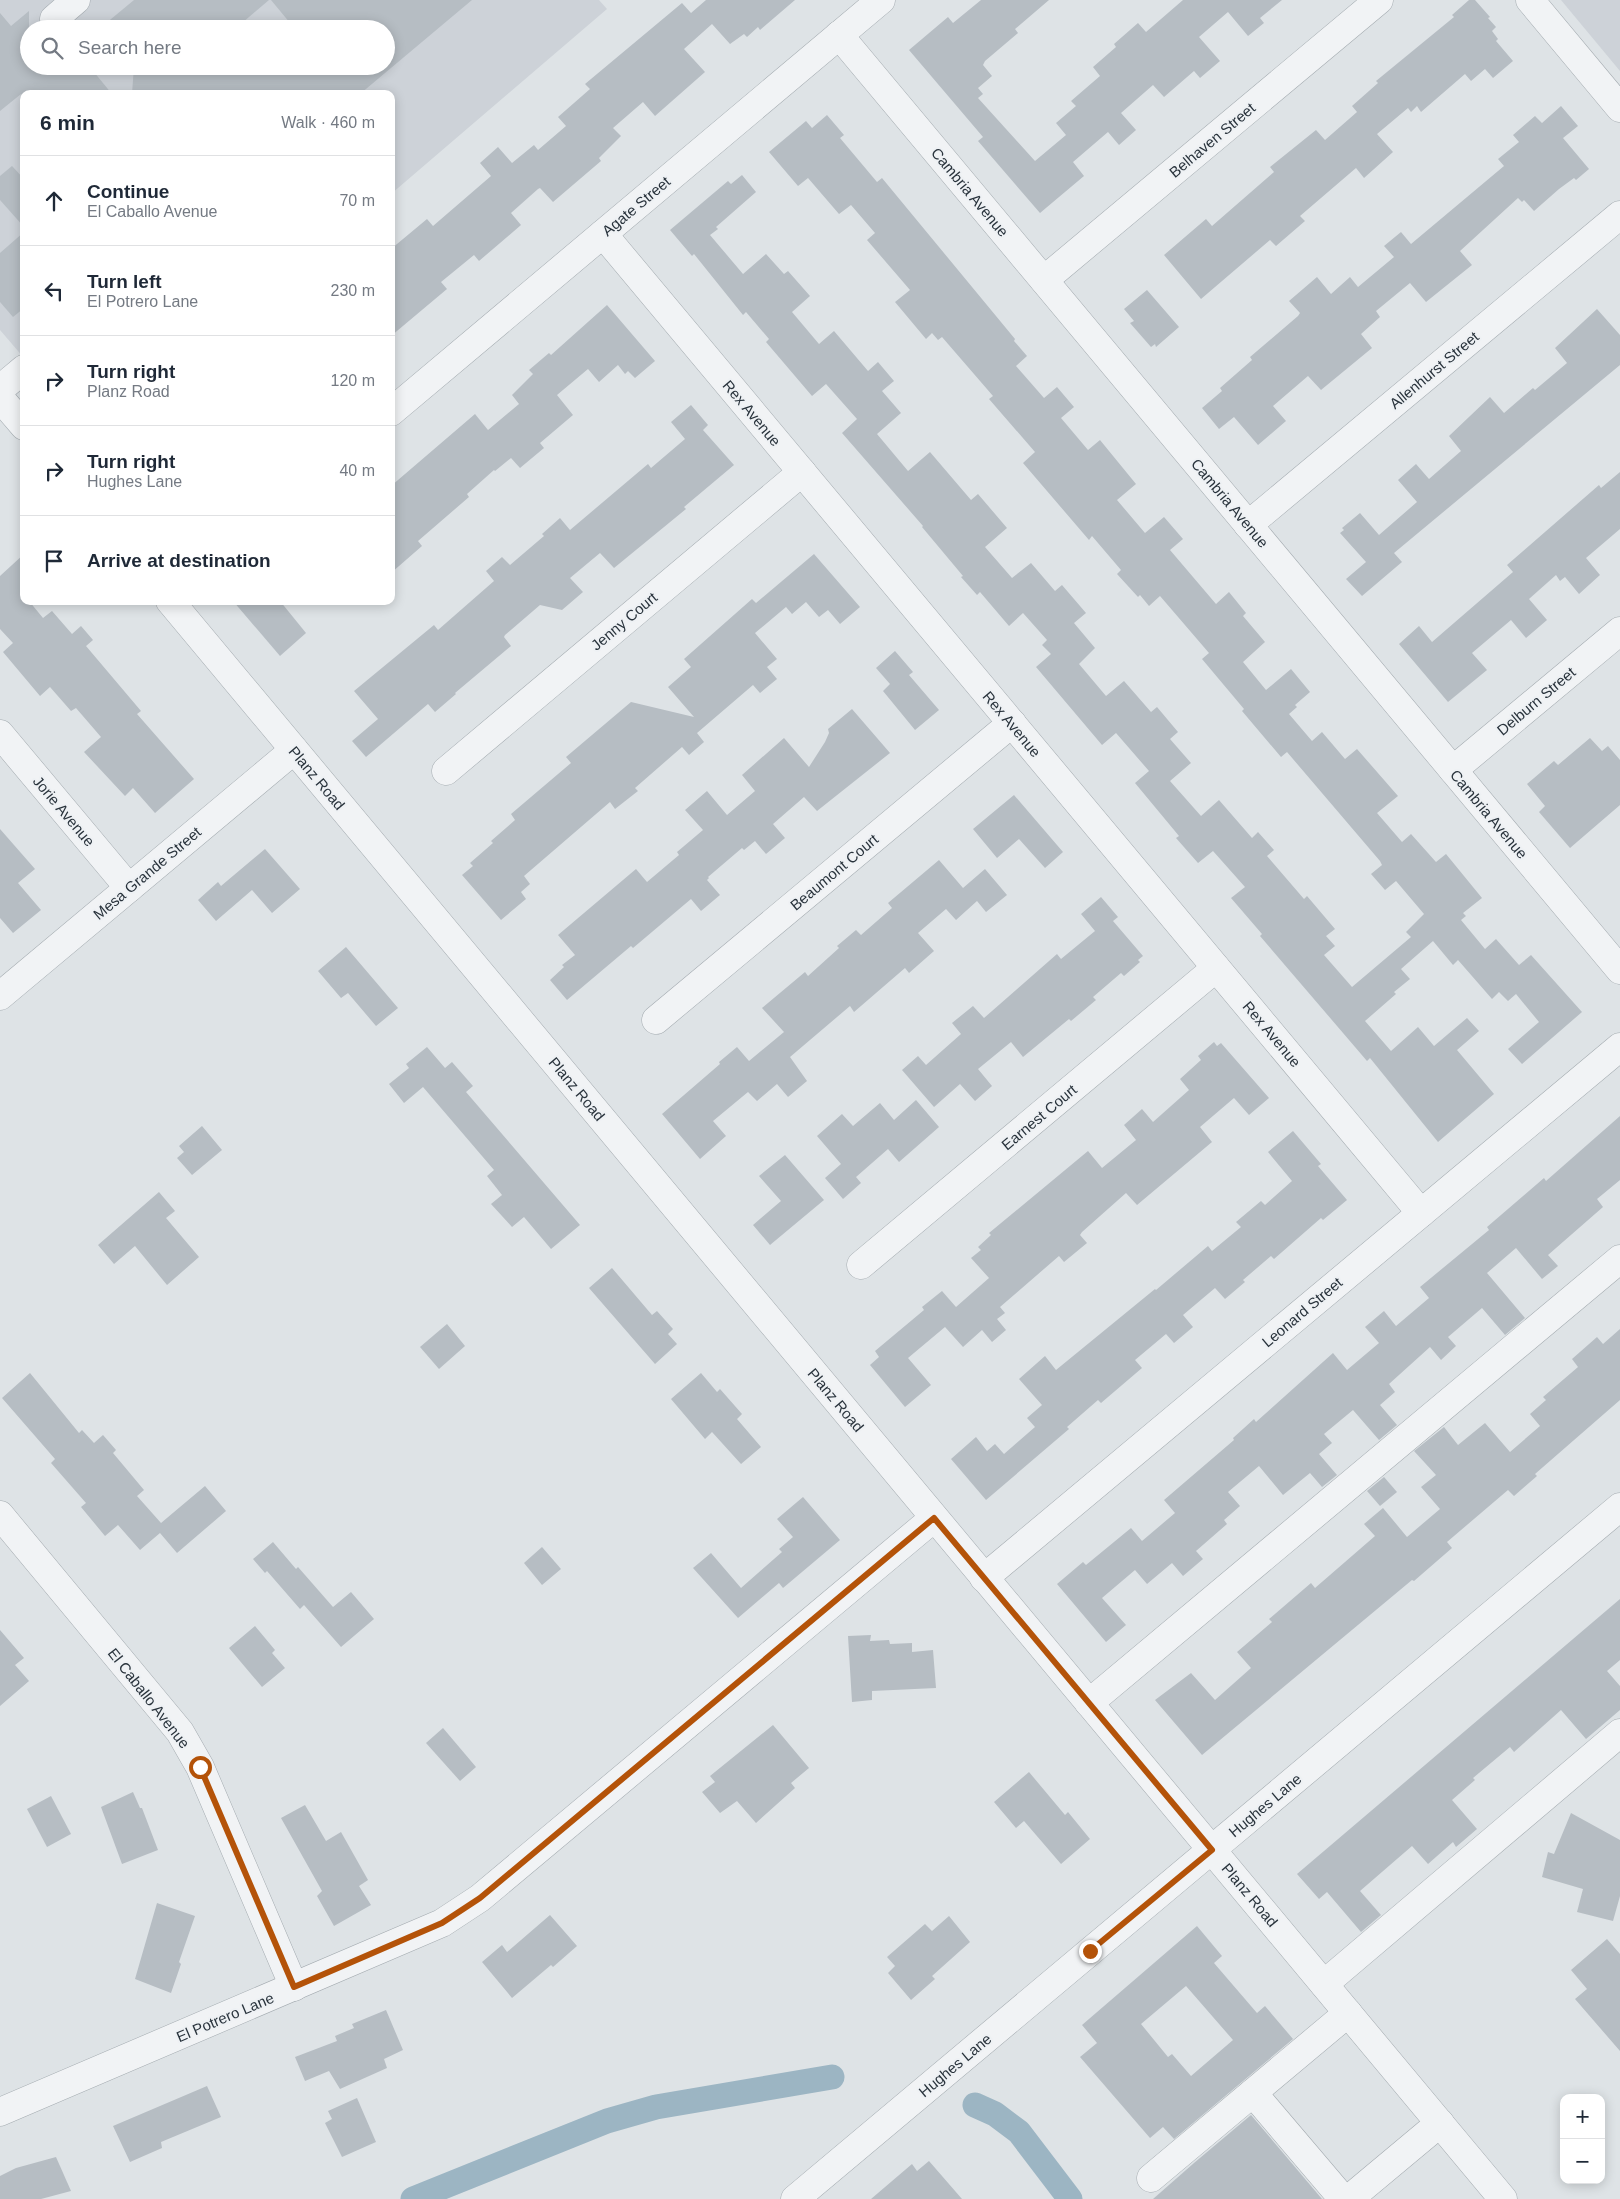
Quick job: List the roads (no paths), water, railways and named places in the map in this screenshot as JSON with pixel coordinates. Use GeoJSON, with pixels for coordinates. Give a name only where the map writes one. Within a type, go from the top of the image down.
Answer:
{"type":"FeatureCollection","features":[{"type":"Feature","properties":{"kind":"street"},"geometry":{"type":"LineString","coordinates":[[54,19],[76,0]]}},
{"type":"Feature","properties":{"kind":"street","name":"Agate Street"},"geometry":{"type":"LineString","coordinates":[[395,409],[881,0]]}},
{"type":"Feature","properties":{"kind":"street","name":"Belhaven Street"},"geometry":{"type":"LineString","coordinates":[[1044,280],[1379,0]]}},
{"type":"Feature","properties":{"kind":"street"},"geometry":{"type":"LineString","coordinates":[[1530,0],[1620,108]]}},
{"type":"Feature","properties":{"kind":"street","name":"Cambria Avenue"},"geometry":{"type":"LineString","coordinates":[[839,35],[1620,970]]}},
{"type":"Feature","properties":{"kind":"street","name":"Allenhurst Street"},"geometry":{"type":"LineString","coordinates":[[1248,525],[1620,215]]}},
{"type":"Feature","properties":{"kind":"street","name":"Rex Avenue"},"geometry":{"type":"LineString","coordinates":[[603,234],[1421,1213]]}},
{"type":"Feature","properties":{"kind":"street"},"geometry":{"type":"LineString","coordinates":[[0,389],[20,372]]}},
{"type":"Feature","properties":{"kind":"street"},"geometry":{"type":"LineString","coordinates":[[0,398],[20,421]]}},
{"type":"Feature","properties":{"kind":"street","name":"Jenny Court"},"geometry":{"type":"LineString","coordinates":[[446,771],[802,472]]}},
{"type":"Feature","properties":{"kind":"street","name":"Planz Road"},"geometry":{"type":"LineString","coordinates":[[173,605],[1503,2199]]}},
{"type":"Feature","properties":{"kind":"street","name":"Delburn Street"},"geometry":{"type":"LineString","coordinates":[[1453,770],[1620,631]]}},
{"type":"Feature","properties":{"kind":"street","name":"Beaumont Court"},"geometry":{"type":"LineString","coordinates":[[656,1020],[1012,723]]}},
{"type":"Feature","properties":{"kind":"street","name":"Jorie Avenue"},"geometry":{"type":"LineString","coordinates":[[0,734],[129,888]]}},
{"type":"Feature","properties":{"kind":"street","name":"Mesa Grande Street"},"geometry":{"type":"LineString","coordinates":[[0,996],[294,750]]}},
{"type":"Feature","properties":{"kind":"street","name":"Earnest Court"},"geometry":{"type":"LineString","coordinates":[[860,1265],[1216,968]]}},
{"type":"Feature","properties":{"kind":"street","name":"Leonard Street"},"geometry":{"type":"LineString","coordinates":[[984,1578],[1620,1047]]}},
{"type":"Feature","properties":{"kind":"street"},"geometry":{"type":"LineString","coordinates":[[1089,1702],[1620,1259]]}},
{"type":"Feature","properties":{"kind":"street","name":"Hughes Lane"},"geometry":{"type":"LineString","coordinates":[[795,2199],[1620,1507]]}},
{"type":"Feature","properties":{"kind":"street","name":"El Caballo Avenue"},"geometry":{"type":"LineString","coordinates":[[0,1515],[180,1732],[200,1767],[294,1987]]}},
{"type":"Feature","properties":{"kind":"street","name":"El Potrero Lane"},"geometry":{"type":"LineString","coordinates":[[0,2112],[442,1923],[480,1898],[934,1518]]}},
{"type":"Feature","properties":{"kind":"street"},"geometry":{"type":"LineString","coordinates":[[1324,1984],[1620,1733]]}},
{"type":"Feature","properties":{"kind":"street"},"geometry":{"type":"LineString","coordinates":[[1151,2178],[1348,2013]]}},
{"type":"Feature","properties":{"kind":"street"},"geometry":{"type":"LineString","coordinates":[[1253,2092],[1343,2199]]}},
{"type":"Feature","properties":{"kind":"street"},"geometry":{"type":"LineString","coordinates":[[1349,2199],[1440,2123]]}},
{"type":"Feature","properties":{"kind":"waterway"},"geometry":{"type":"LineString","coordinates":[[413,2199],[607,2121],[656,2107],[832,2077]]}},
{"type":"Feature","properties":{"kind":"waterway"},"geometry":{"type":"LineString","coordinates":[[975,2105],[995,2114],[1019,2132],[1070,2199]]}}]}
